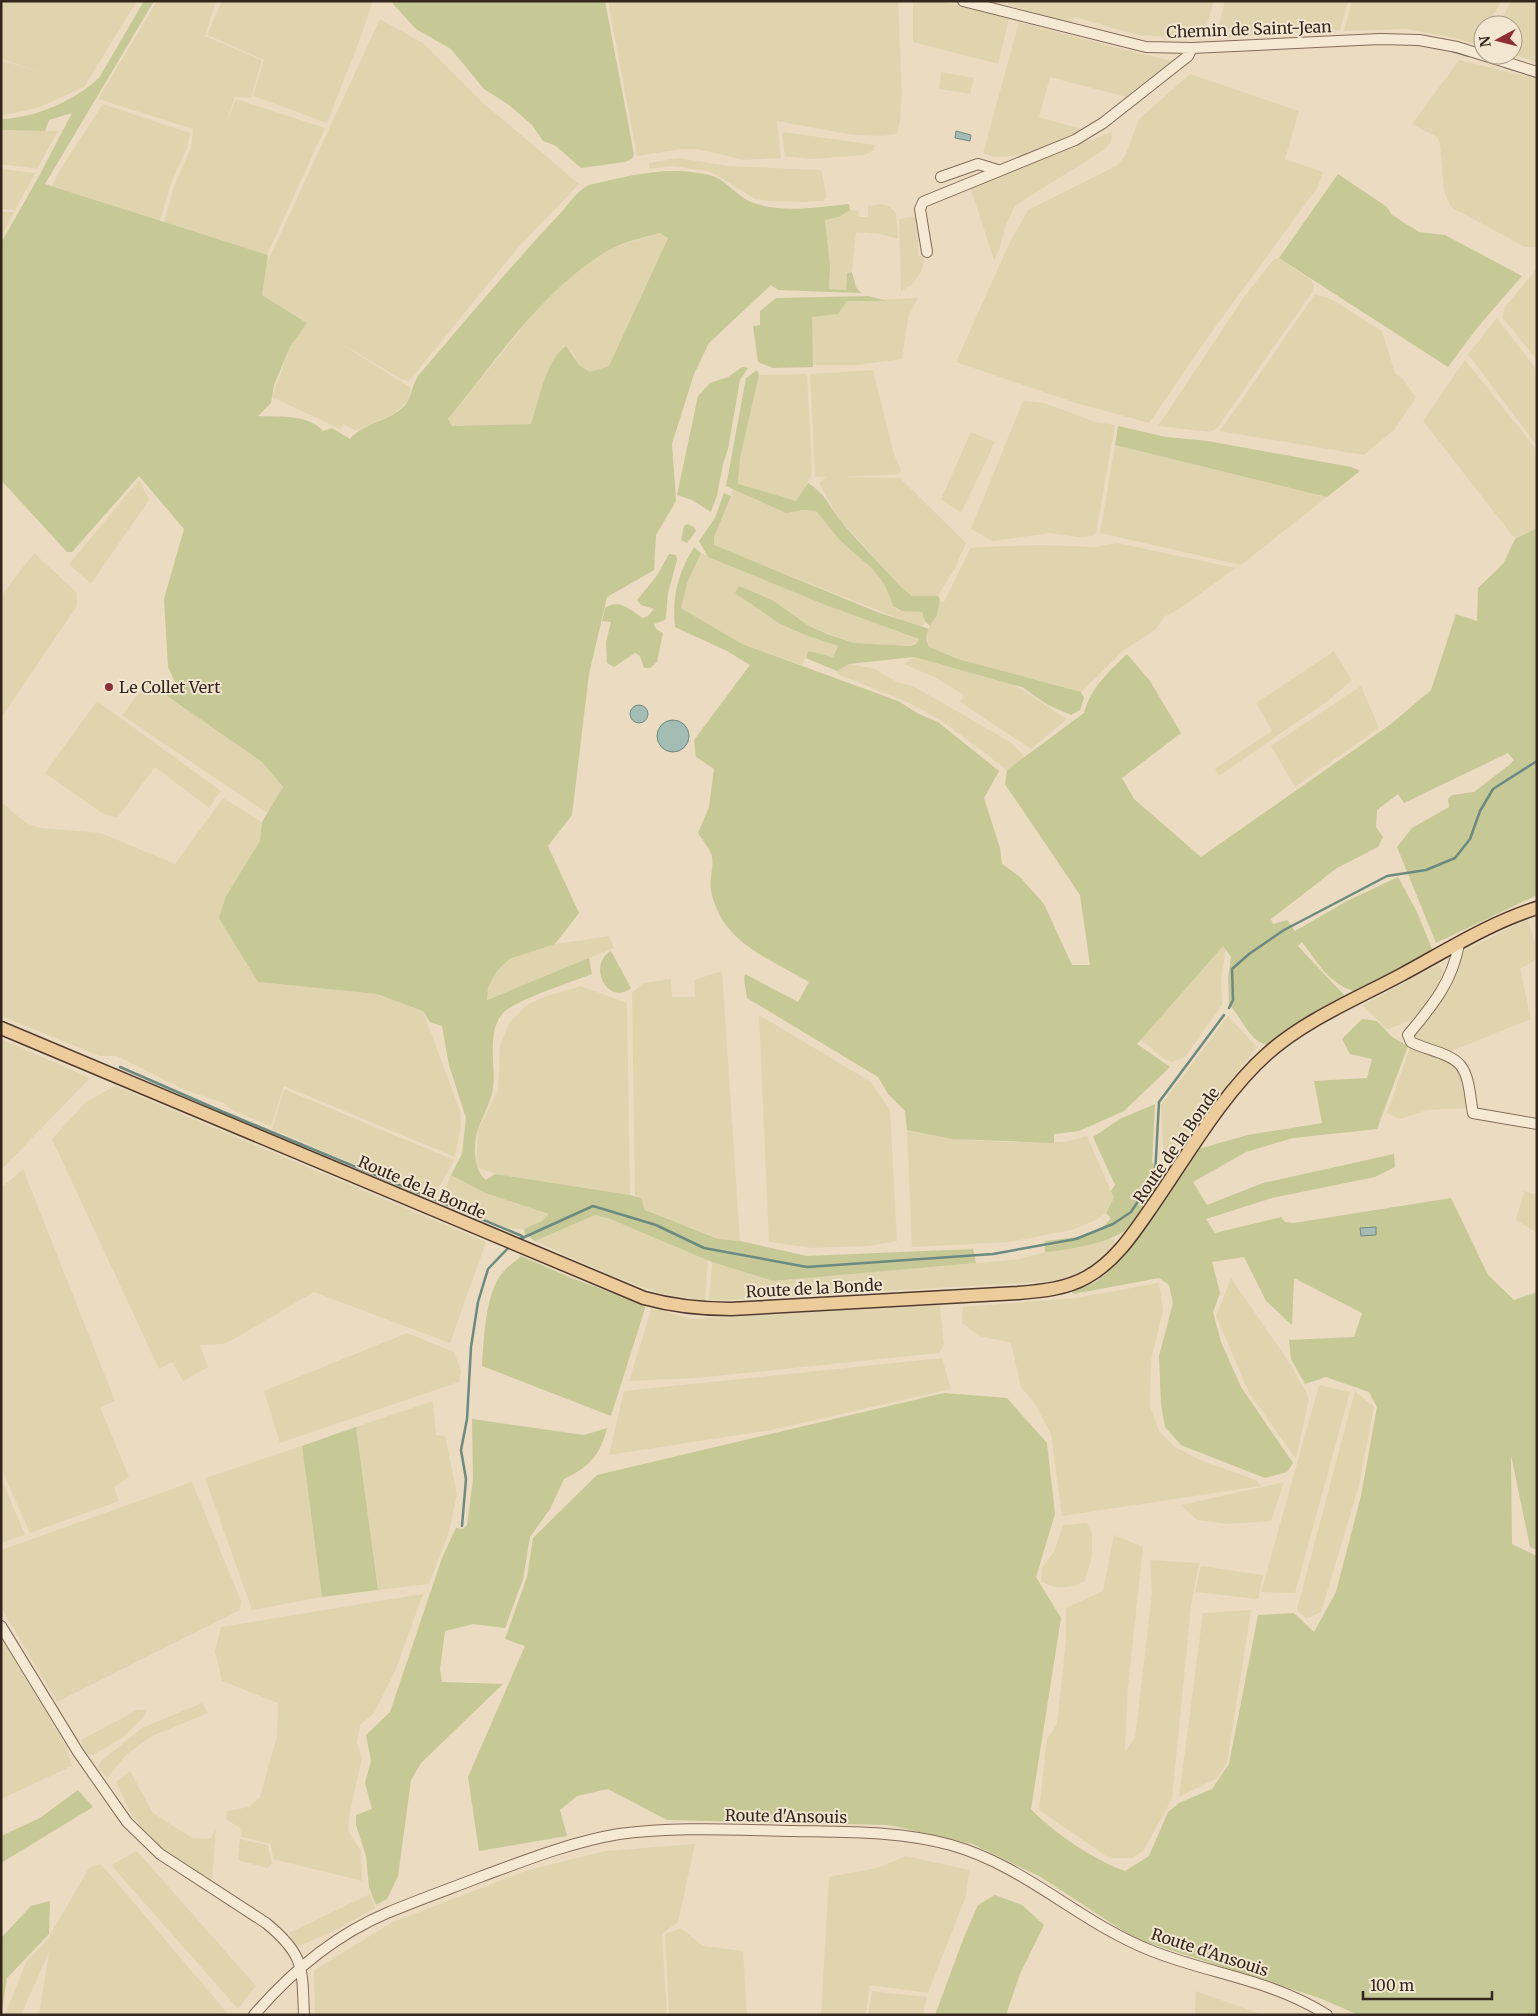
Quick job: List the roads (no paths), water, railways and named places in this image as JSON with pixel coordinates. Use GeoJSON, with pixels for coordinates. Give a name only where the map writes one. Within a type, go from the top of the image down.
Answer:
{"type":"FeatureCollection","features":[{"type":"Feature","properties":{"kind":"main road","name":"Route de la Bonde"},"geometry":{"type":"LineString","coordinates":[[1,1028],[644,1298],[692,1308],[731,1309],[1008,1294],[1064,1287],[1088,1277],[1114,1256],[1136,1229],[1242,1080],[1268,1054],[1296,1032],[1459,944],[1537,908]]}},
{"type":"Feature","properties":{"kind":"street","name":"Chemin de Saint-Jean"},"geometry":{"type":"LineString","coordinates":[[963,1],[1146,47],[1192,48],[1380,39],[1418,40],[1457,47],[1537,72]]}},
{"type":"Feature","properties":{"kind":"street"},"geometry":{"type":"LineString","coordinates":[[927,252],[920,209],[923,202],[998,170],[1048,152],[1103,123],[1188,56],[1192,48]]}},
{"type":"Feature","properties":{"kind":"street"},"geometry":{"type":"LineString","coordinates":[[941,177],[978,164],[998,170]]}},
{"type":"Feature","properties":{"kind":"street"},"geometry":{"type":"LineString","coordinates":[[1459,944],[1455,964],[1446,987],[1408,1035],[1411,1042],[1449,1057],[1462,1066],[1467,1078],[1473,1113],[1537,1124]]}},
{"type":"Feature","properties":{"kind":"street"},"geometry":{"type":"LineString","coordinates":[[1,1626],[78,1752],[127,1822],[160,1854],[281,1935],[296,1953],[302,1967],[304,2015]]}},
{"type":"Feature","properties":{"kind":"street","name":"Route d'Ansouis"},"geometry":{"type":"LineString","coordinates":[[254,2015],[282,1984],[302,1967],[337,1940],[386,1913],[544,1852],[588,1840],[621,1834],[666,1830],[875,1832],[911,1836],[951,1845],[983,1856],[1022,1874],[1098,1924],[1150,1950],[1268,1986],[1294,1997],[1327,2015]]}},
{"type":"Feature","properties":{"kind":"water"},"geometry":{"type":"Polygon","coordinates":[[[956,131],[971,135],[970,141],[955,138],[956,131]]]}},
{"type":"Feature","properties":{"kind":"water"},"geometry":{"type":"Polygon","coordinates":[[[639,705],[645,708],[648,714],[645,720],[639,723],[633,720],[630,714],[633,708],[639,705]]]}},
{"type":"Feature","properties":{"kind":"water"},"geometry":{"type":"Polygon","coordinates":[[[673,720],[679,721],[684,725],[688,730],[688,742],[684,747],[679,751],[673,752],[667,751],[662,747],[658,742],[657,736],[658,730],[662,725],[667,721],[673,720]]]}},
{"type":"Feature","properties":{"kind":"water"},"geometry":{"type":"Polygon","coordinates":[[[1376,1227],[1376,1235],[1361,1236],[1360,1228],[1376,1227]]]}},
{"type":"Feature","properties":{"kind":"waterway"},"geometry":{"type":"LineString","coordinates":[[1452,51],[1469,56]]}},
{"type":"Feature","properties":{"kind":"waterway"},"geometry":{"type":"LineString","coordinates":[[1505,67],[1537,77]]}},
{"type":"Feature","properties":{"kind":"waterway"},"geometry":{"type":"LineString","coordinates":[[1229,1008],[1233,1000],[1232,969],[1249,954],[1284,930],[1387,876],[1426,870],[1455,858],[1470,839],[1480,811],[1493,789],[1537,761]]}},
{"type":"Feature","properties":{"kind":"waterway"},"geometry":{"type":"LineString","coordinates":[[518,1240],[593,1206],[656,1225],[704,1248],[807,1267],[993,1254],[1076,1239],[1113,1224],[1131,1212],[1155,1175],[1159,1102],[1224,1015]]}},
{"type":"Feature","properties":{"kind":"waterway"},"geometry":{"type":"LineString","coordinates":[[120,1067],[522,1236]]}},
{"type":"Feature","properties":{"kind":"waterway"},"geometry":{"type":"LineString","coordinates":[[462,1526],[466,1479],[461,1450],[467,1419],[471,1347],[478,1302],[488,1269],[510,1246]]}},
{"type":"Feature","properties":{"kind":"place","name":"Le Collet Vert"},"geometry":{"type":"Point","coordinates":[109,687]}}]}
